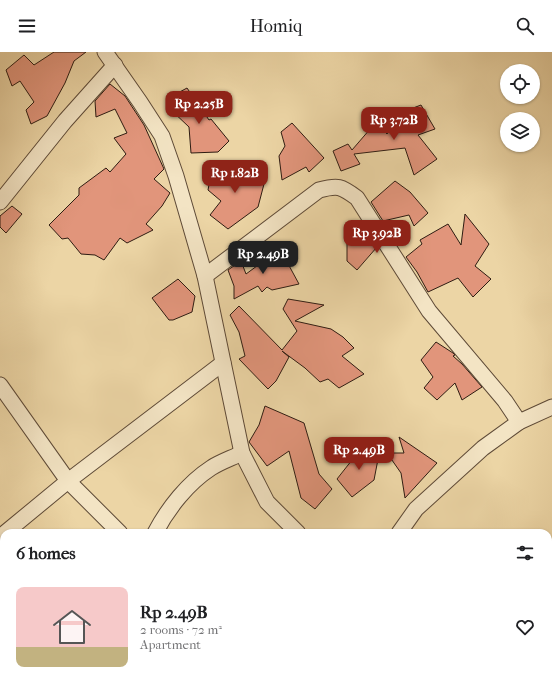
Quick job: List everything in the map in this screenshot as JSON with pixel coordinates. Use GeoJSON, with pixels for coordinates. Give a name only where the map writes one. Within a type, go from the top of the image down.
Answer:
{"type":"FeatureCollection","features":[{"type":"Feature","properties":{"kind":"street"},"geometry":{"type":"LineString","coordinates":[[105,52],[162,136],[176,176],[205,276],[242,453],[267,502],[294,529]]}},
{"type":"Feature","properties":{"kind":"street"},"geometry":{"type":"LineString","coordinates":[[0,202],[65,121],[115,65]]}},
{"type":"Feature","properties":{"kind":"street"},"geometry":{"type":"LineString","coordinates":[[205,276],[319,190],[333,187],[345,189],[357,198],[429,311],[505,401],[519,422]]}},
{"type":"Feature","properties":{"kind":"street"},"geometry":{"type":"LineString","coordinates":[[11,529],[68,481],[223,363]]}},
{"type":"Feature","properties":{"kind":"street"},"geometry":{"type":"LineString","coordinates":[[0,386],[68,481],[116,529]]}},
{"type":"Feature","properties":{"kind":"street"},"geometry":{"type":"LineString","coordinates":[[402,529],[416,509],[483,448],[519,422],[552,407]]}},
{"type":"Feature","properties":{"kind":"street"},"geometry":{"type":"LineString","coordinates":[[157,529],[161,520],[188,487],[211,467],[242,453]]}},
{"type":"Feature","properties":{"kind":"building"},"geometry":{"type":"Polygon","coordinates":[[[54,52],[86,52],[74,61],[65,83],[47,116],[31,124],[26,110],[34,102],[20,81],[12,86],[6,70],[24,55],[34,65],[54,52]]]}},
{"type":"Feature","properties":{"kind":"building"},"geometry":{"type":"Polygon","coordinates":[[[110,84],[125,96],[144,125],[164,169],[154,179],[170,193],[162,206],[146,224],[153,230],[127,243],[120,238],[104,260],[95,255],[81,254],[68,238],[62,239],[49,225],[79,195],[79,188],[106,168],[110,172],[126,154],[114,138],[127,133],[115,109],[96,117],[95,101],[110,84]]]}},
{"type":"Feature","properties":{"kind":"building"},"geometry":{"type":"Polygon","coordinates":[[[187,88],[209,120],[211,119],[229,141],[218,152],[191,153],[189,127],[170,109],[178,107],[176,94],[187,88]]]}},
{"type":"Feature","properties":{"kind":"building"},"geometry":{"type":"Polygon","coordinates":[[[421,105],[435,129],[418,135],[437,159],[414,175],[405,148],[354,154],[360,164],[341,171],[333,151],[348,144],[352,150],[377,121],[387,134],[400,113],[421,105]]]}},
{"type":"Feature","properties":{"kind":"building"},"geometry":{"type":"Polygon","coordinates":[[[292,123],[324,158],[309,172],[306,167],[282,180],[279,156],[285,146],[281,132],[292,123]]]}},
{"type":"Feature","properties":{"kind":"building"},"geometry":{"type":"Polygon","coordinates":[[[232,162],[245,175],[258,168],[264,184],[258,207],[228,229],[210,215],[221,201],[208,190],[211,174],[219,168],[232,162]]]}},
{"type":"Feature","properties":{"kind":"building"},"geometry":{"type":"Polygon","coordinates":[[[395,181],[410,192],[428,213],[414,226],[409,215],[383,221],[371,202],[395,181]]]}},
{"type":"Feature","properties":{"kind":"building"},"geometry":{"type":"Polygon","coordinates":[[[12,206],[22,214],[6,233],[0,227],[0,216],[12,206]]]}},
{"type":"Feature","properties":{"kind":"building"},"geometry":{"type":"Polygon","coordinates":[[[465,214],[489,244],[475,266],[491,279],[473,297],[458,278],[428,292],[417,272],[406,257],[422,244],[420,240],[448,224],[461,245],[465,214]]]}},
{"type":"Feature","properties":{"kind":"building"},"geometry":{"type":"Polygon","coordinates":[[[362,229],[372,239],[377,247],[357,270],[347,261],[347,243],[362,229]]]}},
{"type":"Feature","properties":{"kind":"building"},"geometry":{"type":"Polygon","coordinates":[[[280,249],[299,284],[272,290],[267,287],[262,292],[258,286],[234,299],[234,286],[228,270],[241,261],[246,274],[280,249]]]}},
{"type":"Feature","properties":{"kind":"building"},"geometry":{"type":"Polygon","coordinates":[[[178,279],[195,296],[192,312],[173,320],[169,320],[152,298],[178,279]]]}},
{"type":"Feature","properties":{"kind":"building"},"geometry":{"type":"Polygon","coordinates":[[[288,299],[324,305],[295,321],[331,329],[343,337],[354,348],[342,356],[364,374],[339,388],[328,379],[320,382],[305,368],[282,351],[289,357],[276,381],[268,389],[239,359],[245,356],[239,332],[230,315],[239,306],[282,350],[297,331],[283,309],[288,299]]]}},
{"type":"Feature","properties":{"kind":"building"},"geometry":{"type":"Polygon","coordinates":[[[436,342],[453,353],[455,355],[453,356],[482,387],[462,400],[455,383],[437,400],[424,388],[433,377],[421,360],[436,342]]]}},
{"type":"Feature","properties":{"kind":"building"},"geometry":{"type":"Polygon","coordinates":[[[265,406],[304,423],[319,474],[332,489],[315,509],[301,498],[289,451],[267,466],[249,442],[259,425],[265,406]]]}},
{"type":"Feature","properties":{"kind":"building"},"geometry":{"type":"Polygon","coordinates":[[[399,437],[437,463],[405,498],[401,473],[387,453],[404,453],[399,437]]]}},
{"type":"Feature","properties":{"kind":"building"},"geometry":{"type":"Polygon","coordinates":[[[359,443],[373,454],[379,454],[374,480],[352,497],[337,479],[352,460],[359,443]]]}}]}
